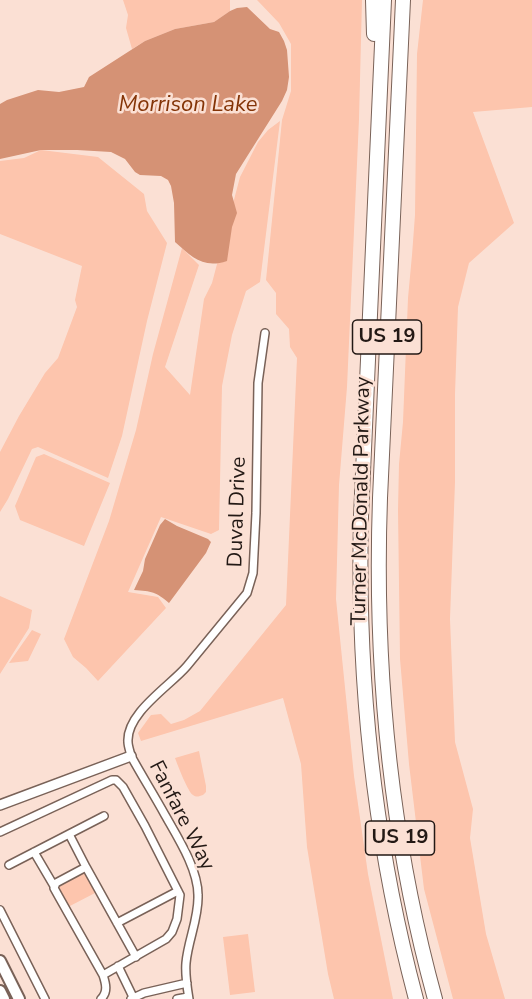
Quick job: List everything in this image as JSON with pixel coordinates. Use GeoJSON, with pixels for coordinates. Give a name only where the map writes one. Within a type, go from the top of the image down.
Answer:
{"type":"FeatureCollection","features":[{"type":"Feature","properties":{"kind":"highway"},"geometry":{"type":"LineString","coordinates":[[373,0],[380,84]]}},
{"type":"Feature","properties":{"kind":"highway","name":"Turner McDonald Parkway"},"geometry":{"type":"LineString","coordinates":[[384,0],[361,517],[361,641],[369,745],[382,841],[416,999]]}},
{"type":"Feature","properties":{"kind":"highway","name":"Turner McDonald Parkway"},"geometry":{"type":"LineString","coordinates":[[404,0],[379,522],[380,639],[387,744],[396,812],[407,881],[435,999]]}},
{"type":"Feature","properties":{"kind":"main road"},"geometry":{"type":"LineString","coordinates":[[0,961],[19,999]]}},
{"type":"Feature","properties":{"kind":"main road"},"geometry":{"type":"LineString","coordinates":[[0,991],[4,999]]}},
{"type":"Feature","properties":{"kind":"street","name":"Duval Drive"},"geometry":{"type":"LineString","coordinates":[[131,756],[128,737],[140,711],[177,678],[247,593],[251,584],[256,513],[258,383],[265,333]]}},
{"type":"Feature","properties":{"kind":"street"},"geometry":{"type":"LineString","coordinates":[[0,805],[131,756]]}},
{"type":"Feature","properties":{"kind":"street","name":"Fanfare Way"},"geometry":{"type":"LineString","coordinates":[[131,756],[193,868],[198,894],[197,911],[186,962],[188,998]]}},
{"type":"Feature","properties":{"kind":"street"},"geometry":{"type":"LineString","coordinates":[[0,832],[112,780],[116,780],[123,787],[180,894],[179,908],[172,932],[166,939],[103,975]]}},
{"type":"Feature","properties":{"kind":"street"},"geometry":{"type":"LineString","coordinates":[[9,865],[105,816]]}},
{"type":"Feature","properties":{"kind":"street"},"geometry":{"type":"LineString","coordinates":[[69,834],[136,957]]}},
{"type":"Feature","properties":{"kind":"street"},"geometry":{"type":"LineString","coordinates":[[34,852],[103,975],[106,988],[101,999]]}},
{"type":"Feature","properties":{"kind":"street"},"geometry":{"type":"LineString","coordinates":[[54,886],[86,867]]}},
{"type":"Feature","properties":{"kind":"street"},"geometry":{"type":"LineString","coordinates":[[117,923],[178,891]]}},
{"type":"Feature","properties":{"kind":"street"},"geometry":{"type":"LineString","coordinates":[[0,910],[45,999]]}},
{"type":"Feature","properties":{"kind":"street"},"geometry":{"type":"LineString","coordinates":[[118,966],[133,998],[144,993],[187,983]]}},
{"type":"Feature","properties":{"kind":"street"},"geometry":{"type":"LineString","coordinates":[[177,999],[188,998]]}},
{"type":"Feature","properties":{"kind":"shaded area"},"geometry":{"type":"Polygon","coordinates":[[[123,0],[230,0],[230,11],[214,22],[175,29],[132,49],[126,28],[128,15],[123,0]]]}},
{"type":"Feature","properties":{"kind":"shaded area"},"geometry":{"type":"Polygon","coordinates":[[[257,0],[362,0],[359,119],[347,387],[339,485],[336,599],[354,776],[368,874],[393,999],[334,999],[307,847],[301,764],[283,698],[141,741],[138,733],[151,715],[161,714],[171,724],[200,711],[286,605],[297,358],[290,347],[289,329],[276,314],[276,293],[266,280],[282,120],[291,91],[291,44],[279,23],[257,0]]]}},
{"type":"Feature","properties":{"kind":"shaded area"},"geometry":{"type":"Polygon","coordinates":[[[423,0],[532,0],[532,107],[473,112],[514,223],[469,263],[458,307],[455,394],[455,482],[450,619],[455,742],[473,809],[470,838],[486,934],[505,999],[453,999],[424,889],[409,764],[400,659],[399,464],[415,215],[417,54],[423,0]]]}},
{"type":"Feature","properties":{"kind":"shaded area"},"geometry":{"type":"Polygon","coordinates":[[[280,121],[260,282],[246,291],[232,335],[222,386],[219,530],[211,534],[161,517],[128,592],[158,597],[166,608],[98,681],[73,657],[64,639],[109,521],[136,430],[153,354],[182,248],[199,265],[165,367],[190,395],[204,299],[212,283],[240,177],[258,142],[280,121]]]}},
{"type":"Feature","properties":{"kind":"shaded area"},"geometry":{"type":"Polygon","coordinates":[[[41,150],[98,157],[144,194],[147,211],[167,243],[122,436],[108,478],[38,447],[32,449],[0,512],[0,452],[45,373],[58,358],[77,307],[75,300],[82,266],[0,234],[0,161],[24,158],[41,150]]]}},
{"type":"Feature","properties":{"kind":"shaded area"},"geometry":{"type":"Polygon","coordinates":[[[44,454],[110,483],[84,546],[20,520],[15,506],[36,457],[44,454]]]}},
{"type":"Feature","properties":{"kind":"shaded area"},"geometry":{"type":"Polygon","coordinates":[[[0,596],[32,610],[29,628],[0,674],[0,596]]]}},
{"type":"Feature","properties":{"kind":"shaded area"},"geometry":{"type":"Polygon","coordinates":[[[32,630],[41,634],[28,661],[9,663],[32,630]]]}},
{"type":"Feature","properties":{"kind":"shaded area"},"geometry":{"type":"Polygon","coordinates":[[[199,751],[206,792],[197,797],[188,789],[175,758],[199,751]]]}},
{"type":"Feature","properties":{"kind":"shaded area"},"geometry":{"type":"Polygon","coordinates":[[[84,872],[95,893],[68,907],[57,886],[84,872]]]}},
{"type":"Feature","properties":{"kind":"shaded area"},"geometry":{"type":"Polygon","coordinates":[[[248,934],[255,992],[230,995],[223,937],[248,934]]]}},
{"type":"Feature","properties":{"kind":"water","name":"Morrison Lake"},"geometry":{"type":"Polygon","coordinates":[[[247,7],[270,29],[279,32],[287,50],[289,77],[282,101],[236,174],[232,195],[237,213],[232,227],[227,261],[211,264],[198,260],[175,242],[174,203],[168,180],[161,176],[140,175],[125,159],[111,152],[41,150],[0,159],[0,104],[38,90],[59,92],[84,87],[89,77],[145,41],[175,29],[214,22],[230,11],[247,7]]]}},
{"type":"Feature","properties":{"kind":"water"},"geometry":{"type":"Polygon","coordinates":[[[165,519],[211,542],[206,553],[169,603],[153,593],[134,590],[143,571],[145,559],[165,519]]]}}]}
